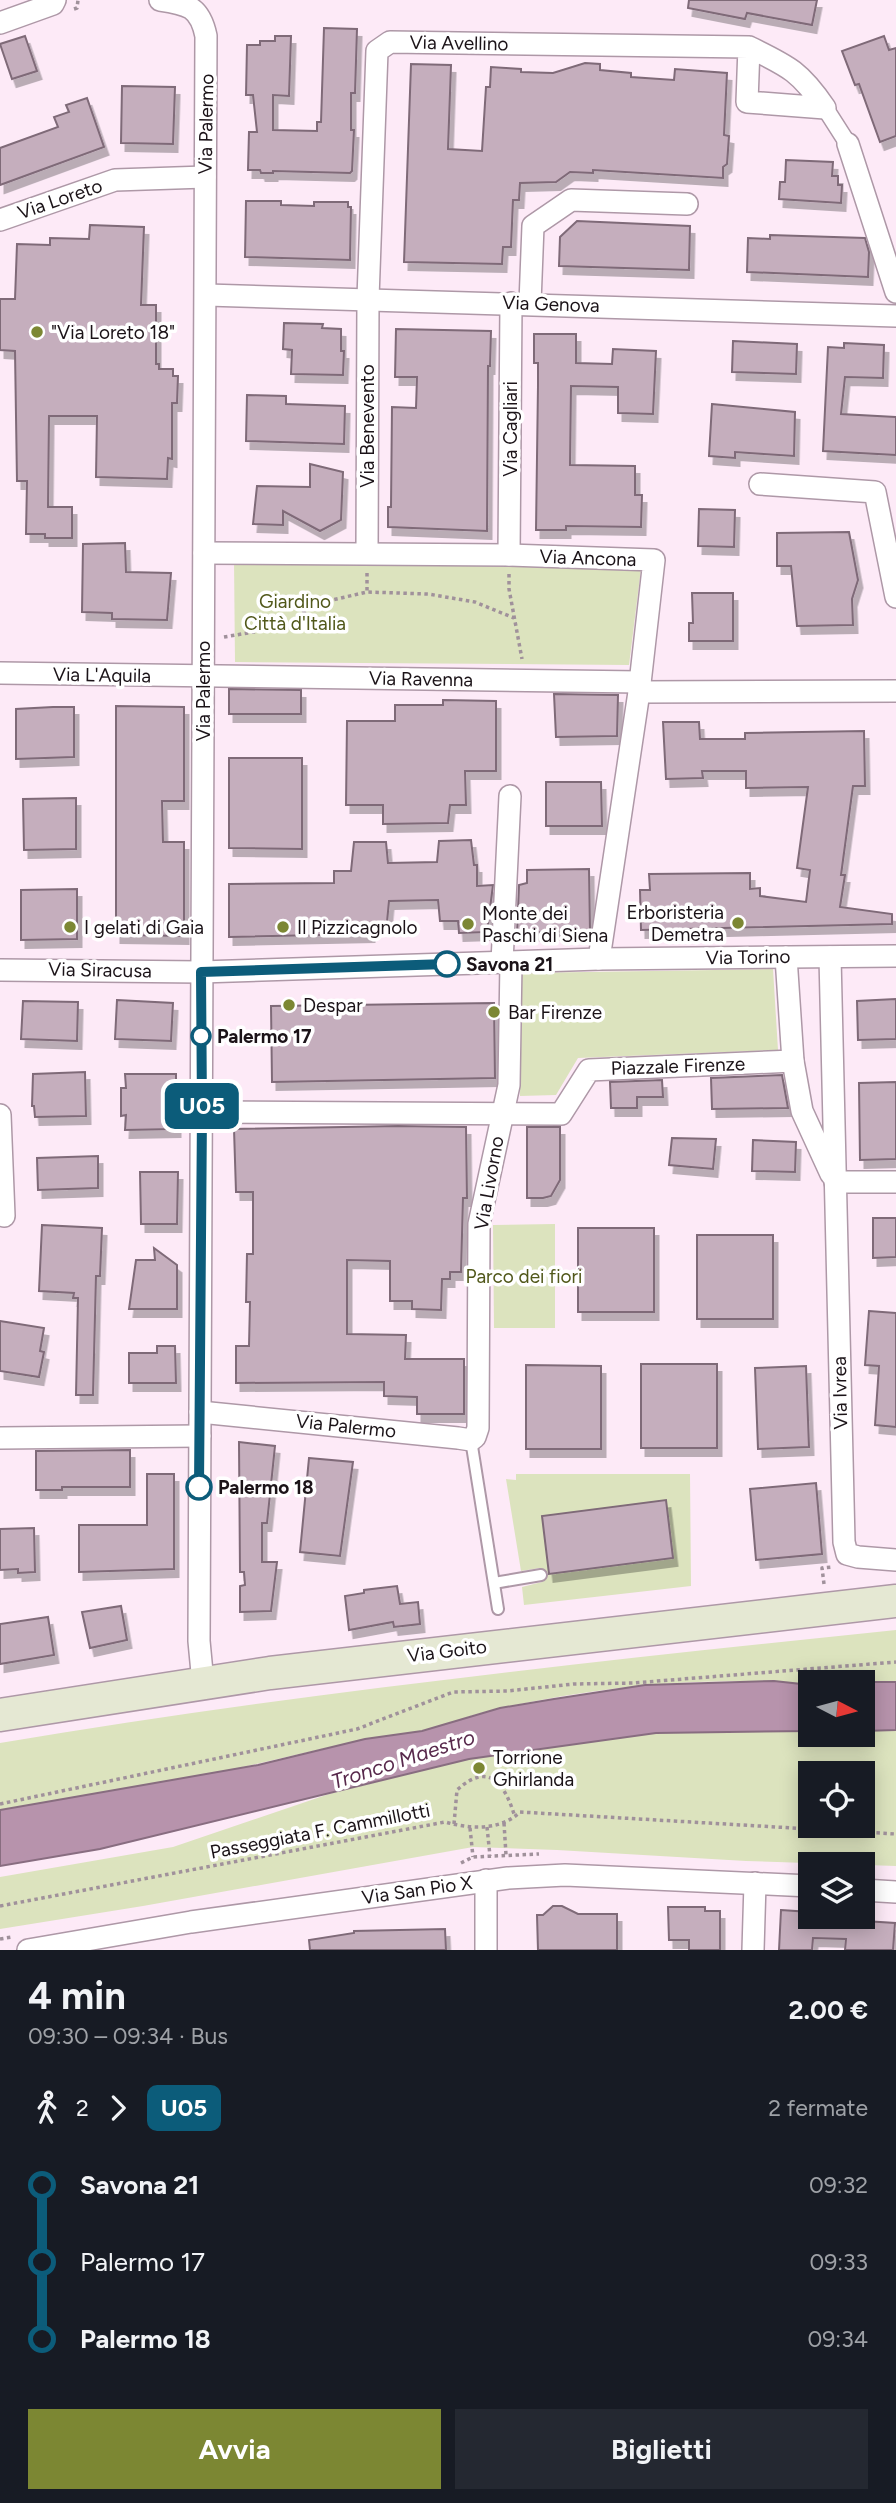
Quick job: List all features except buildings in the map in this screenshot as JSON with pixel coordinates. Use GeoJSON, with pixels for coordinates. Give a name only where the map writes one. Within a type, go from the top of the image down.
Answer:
{"type":"FeatureCollection","features":[{"type":"Feature","properties":{"kind":"main road","name":"Via Goito"},"geometry":{"type":"LineString","coordinates":[[0,1714],[203,1683],[487,1646],[896,1601]]}},
{"type":"Feature","properties":{"kind":"street"},"geometry":{"type":"LineString","coordinates":[[0,23],[52,4],[55,0]]}},
{"type":"Feature","properties":{"kind":"street","name":"Via Palermo"},"geometry":{"type":"LineString","coordinates":[[160,0],[193,8],[203,21],[206,36],[207,295],[199,1644],[203,1683]]}},
{"type":"Feature","properties":{"kind":"street","name":"Via Avellino"},"geometry":{"type":"LineString","coordinates":[[368,298],[377,51],[390,41],[749,47],[786,65],[808,83],[848,144],[896,292]]}},
{"type":"Feature","properties":{"kind":"street"},"geometry":{"type":"LineString","coordinates":[[749,47],[747,103],[825,108]]}},
{"type":"Feature","properties":{"kind":"street","name":"Via Loreto"},"geometry":{"type":"LineString","coordinates":[[0,220],[115,180],[205,177]]}},
{"type":"Feature","properties":{"kind":"street","name":"Via Cagliari"},"geometry":{"type":"LineString","coordinates":[[509,555],[520,303],[533,226],[571,200],[687,204]]}},
{"type":"Feature","properties":{"kind":"street","name":"Via Genova"},"geometry":{"type":"LineString","coordinates":[[207,295],[896,316]]}},
{"type":"Feature","properties":{"kind":"street","name":"Via Benevento"},"geometry":{"type":"LineString","coordinates":[[366,553],[368,298]]}},
{"type":"Feature","properties":{"kind":"street"},"geometry":{"type":"LineString","coordinates":[[760,484],[875,492],[896,597]]}},
{"type":"Feature","properties":{"kind":"street","name":"Via Ancona"},"geometry":{"type":"LineString","coordinates":[[204,552],[509,555],[653,560],[639,687],[599,959]]}},
{"type":"Feature","properties":{"kind":"street","name":"Via L'Aquila"},"geometry":{"type":"LineString","coordinates":[[0,673],[203,676]]}},
{"type":"Feature","properties":{"kind":"street","name":"Via Ravenna"},"geometry":{"type":"LineString","coordinates":[[203,676],[896,691]]}},
{"type":"Feature","properties":{"kind":"street","name":"Via Livorno"},"geometry":{"type":"LineString","coordinates":[[474,1431],[479,1224],[509,1085],[506,962],[510,796]]}},
{"type":"Feature","properties":{"kind":"street","name":"Via Torino"},"geometry":{"type":"LineString","coordinates":[[506,962],[896,956]]}},
{"type":"Feature","properties":{"kind":"street","name":"Via Ivrea"},"geometry":{"type":"LineString","coordinates":[[786,957],[793,1061],[802,1111],[835,1182]]}},
{"type":"Feature","properties":{"kind":"street","name":"Via Ivrea"},"geometry":{"type":"LineString","coordinates":[[830,957],[844,1542],[847,1554],[896,1560]]}},
{"type":"Feature","properties":{"kind":"street","name":"Via Siracusa"},"geometry":{"type":"LineString","coordinates":[[0,970],[201,972],[506,962]]}},
{"type":"Feature","properties":{"kind":"street","name":"Piazzale Firenze"},"geometry":{"type":"LineString","coordinates":[[503,1113],[561,1114],[589,1070],[793,1061]]}},
{"type":"Feature","properties":{"kind":"street","name":"Via Livorno"},"geometry":{"type":"LineString","coordinates":[[202,1112],[503,1113]]}},
{"type":"Feature","properties":{"kind":"street"},"geometry":{"type":"LineString","coordinates":[[0,1115],[4,1216]]}},
{"type":"Feature","properties":{"kind":"street"},"geometry":{"type":"LineString","coordinates":[[835,1182],[896,1182]]}},
{"type":"Feature","properties":{"kind":"street","name":"Via Palermo"},"geometry":{"type":"LineString","coordinates":[[200,1412],[474,1431]]}},
{"type":"Feature","properties":{"kind":"street"},"geometry":{"type":"LineString","coordinates":[[0,1438],[200,1436]]}},
{"type":"Feature","properties":{"kind":"street","name":"Via San Pio X"},"geometry":{"type":"LineString","coordinates":[[28,1950],[153,1940],[486,1880],[565,1875],[798,1885]]}},
{"type":"Feature","properties":{"kind":"street"},"geometry":{"type":"LineString","coordinates":[[486,1880],[486,1950]]}},
{"type":"Feature","properties":{"kind":"street"},"geometry":{"type":"LineString","coordinates":[[753,1950],[755,1883]]}},
{"type":"Feature","properties":{"kind":"street"},"geometry":{"type":"LineString","coordinates":[[875,1890],[896,1892]]}},
{"type":"Feature","properties":{"kind":"lane"},"geometry":{"type":"LineString","coordinates":[[474,1431],[498,1609]]}},
{"type":"Feature","properties":{"kind":"lane"},"geometry":{"type":"LineString","coordinates":[[494,1583],[541,1575]]}},
{"type":"Feature","properties":{"kind":"path"},"geometry":{"type":"LineString","coordinates":[[77,8],[78,0]]}},
{"type":"Feature","properties":{"kind":"path"},"geometry":{"type":"LineString","coordinates":[[509,555],[509,589],[523,665]]}},
{"type":"Feature","properties":{"kind":"path"},"geometry":{"type":"LineString","coordinates":[[223,648],[223,637],[283,627],[315,604],[367,592],[440,596],[475,602],[513,618]]}},
{"type":"Feature","properties":{"kind":"path"},"geometry":{"type":"LineString","coordinates":[[825,1590],[822,1568],[832,1567]]}},
{"type":"Feature","properties":{"kind":"path"},"geometry":{"type":"LineString","coordinates":[[0,1804],[357,1729],[453,1692],[633,1683],[896,1662]]}},
{"type":"Feature","properties":{"kind":"path"},"geometry":{"type":"LineString","coordinates":[[454,1824],[457,1790],[468,1780],[481,1776],[496,1779],[507,1792],[515,1817]]}},
{"type":"Feature","properties":{"kind":"path","name":"Passeggiata F. Cammillotti"},"geometry":{"type":"LineString","coordinates":[[0,1906],[444,1822],[487,1827],[504,1823],[520,1812],[896,1834]]}},
{"type":"Feature","properties":{"kind":"path"},"geometry":{"type":"LineString","coordinates":[[504,1823],[506,1855]]}},
{"type":"Feature","properties":{"kind":"path"},"geometry":{"type":"LineString","coordinates":[[470,1827],[474,1857]]}},
{"type":"Feature","properties":{"kind":"path"},"geometry":{"type":"LineString","coordinates":[[487,1827],[491,1857]]}},
{"type":"Feature","properties":{"kind":"green space","name":"Giardino Città d'Italia"},"geometry":{"type":"Polygon","coordinates":[[[234,561],[641,569],[629,665],[235,662],[234,561]]]}},
{"type":"Feature","properties":{"kind":"green space"},"geometry":{"type":"Polygon","coordinates":[[[773,969],[778,1050],[578,1058],[556,1095],[520,1096],[521,973],[773,969]]]}},
{"type":"Feature","properties":{"kind":"green space","name":"Parco dei fiori"},"geometry":{"type":"Polygon","coordinates":[[[555,1224],[555,1328],[494,1328],[493,1225],[555,1224]]]}},
{"type":"Feature","properties":{"kind":"green space"},"geometry":{"type":"Polygon","coordinates":[[[516,1474],[690,1474],[691,1586],[524,1605],[522,1587],[542,1582],[540,1568],[521,1571],[506,1479],[516,1480],[516,1474]]]}},
{"type":"Feature","properties":{"kind":"green space"},"geometry":{"type":"Polygon","coordinates":[[[896,1630],[896,1682],[875,1682],[875,1670],[798,1670],[798,1684],[694,1682],[616,1688],[539,1700],[491,1710],[417,1732],[365,1739],[0,1823],[0,1743],[335,1693],[896,1630]]]}},
{"type":"Feature","properties":{"kind":"green space"},"geometry":{"type":"Polygon","coordinates":[[[896,1730],[896,1866],[875,1865],[875,1852],[798,1852],[798,1863],[473,1847],[0,1929],[0,1877],[173,1847],[329,1794],[469,1759],[657,1733],[798,1731],[798,1747],[875,1747],[875,1731],[896,1730]]]}},
{"type":"Feature","properties":{"kind":"water","name":"Tronco Maestro"},"geometry":{"type":"Polygon","coordinates":[[[774,1681],[798,1684],[798,1731],[656,1733],[469,1759],[100,1849],[0,1866],[0,1810],[258,1765],[365,1739],[422,1731],[500,1708],[645,1685],[774,1681]]]}},
{"type":"Feature","properties":{"kind":"water"},"geometry":{"type":"Polygon","coordinates":[[[875,1682],[896,1682],[896,1730],[875,1731],[875,1682]]]}},
{"type":"Feature","properties":{"kind":"bus line","name":"U05"},"geometry":{"type":"LineString","coordinates":[[199,1487],[201,972],[447,964]]}},
{"type":"Feature","properties":{"kind":"place","name":"\"Via Loreto 18\""},"geometry":{"type":"Point","coordinates":[37,332]}},
{"type":"Feature","properties":{"kind":"place","name":"Erboristeria Demetra"},"geometry":{"type":"Point","coordinates":[738,923]}},
{"type":"Feature","properties":{"kind":"place","name":"Monte dei Paschi di Siena"},"geometry":{"type":"Point","coordinates":[468,924]}},
{"type":"Feature","properties":{"kind":"place","name":"I gelati di Gaia"},"geometry":{"type":"Point","coordinates":[70,927]}},
{"type":"Feature","properties":{"kind":"place","name":"Il Pizzicagnolo"},"geometry":{"type":"Point","coordinates":[283,927]}},
{"type":"Feature","properties":{"kind":"place","name":"Savona 21"},"geometry":{"type":"Point","coordinates":[447,964]}},
{"type":"Feature","properties":{"kind":"place","name":"Despar"},"geometry":{"type":"Point","coordinates":[289,1005]}},
{"type":"Feature","properties":{"kind":"place","name":"Bar Firenze"},"geometry":{"type":"Point","coordinates":[494,1012]}},
{"type":"Feature","properties":{"kind":"place","name":"Palermo 17"},"geometry":{"type":"Point","coordinates":[201,1036]}},
{"type":"Feature","properties":{"kind":"place","name":"Palermo 18"},"geometry":{"type":"Point","coordinates":[199,1487]}},
{"type":"Feature","properties":{"kind":"place","name":"Torrione Ghirlanda"},"geometry":{"type":"Point","coordinates":[479,1768]}}]}
